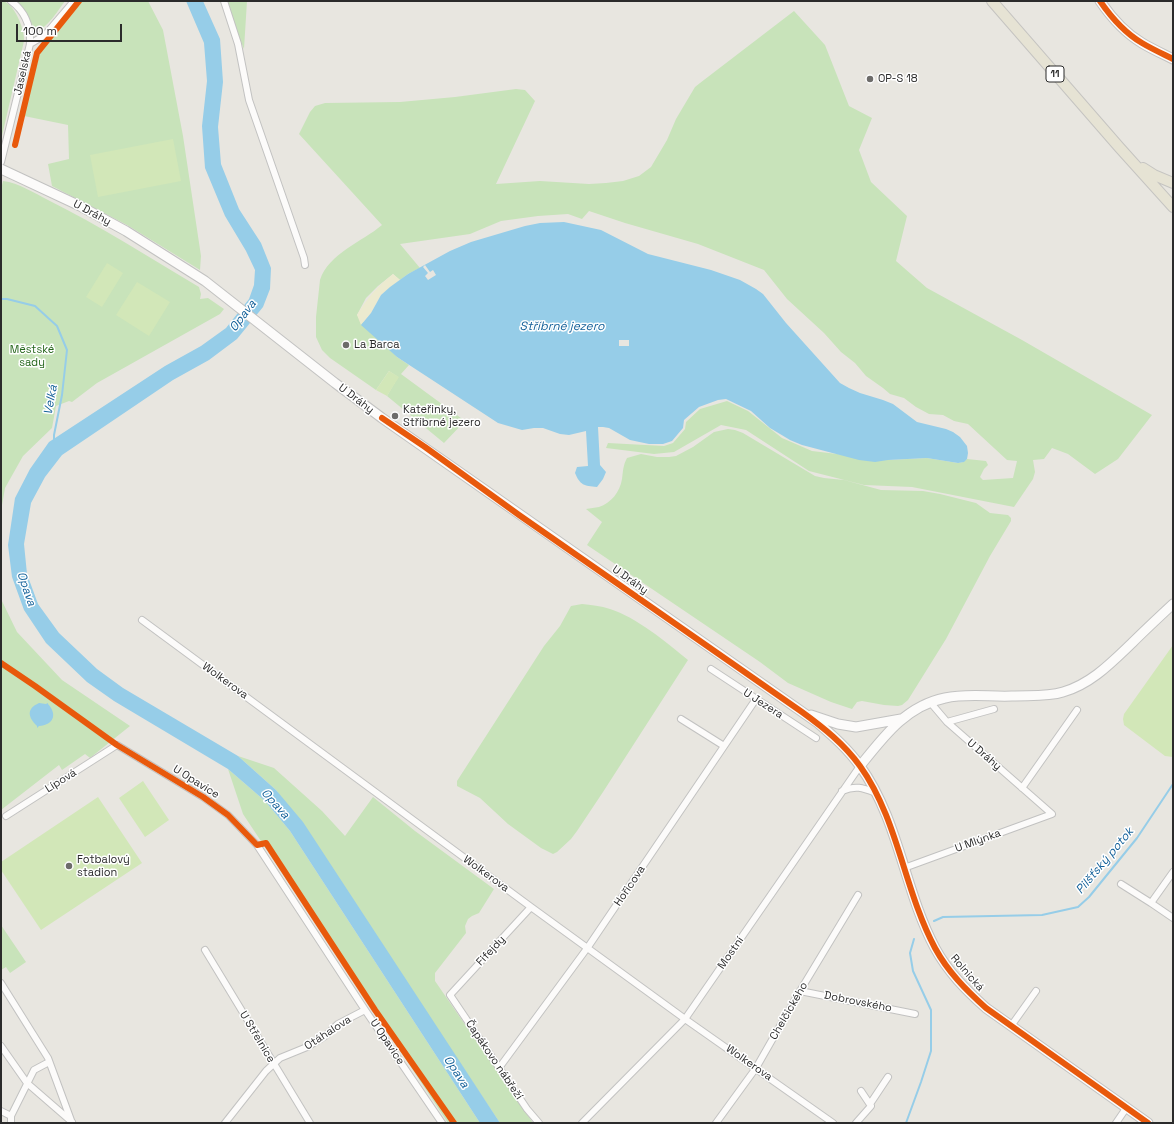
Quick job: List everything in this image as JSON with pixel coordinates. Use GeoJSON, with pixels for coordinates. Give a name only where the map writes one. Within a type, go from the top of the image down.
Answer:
{"type":"FeatureCollection","features":[{"type":"Feature","properties":{"kind":"main road","name":"11"},"geometry":{"type":"LineString","coordinates":[[992,1],[1118,147],[1173,207]]}},
{"type":"Feature","properties":{"kind":"main road"},"geometry":{"type":"LineString","coordinates":[[1118,147],[1144,169],[1173,183]]}},
{"type":"Feature","properties":{"kind":"street"},"geometry":{"type":"LineString","coordinates":[[11,1],[16,5],[28,23],[30,44]]}},
{"type":"Feature","properties":{"kind":"street","name":"Jaselská"},"geometry":{"type":"LineString","coordinates":[[1,162],[30,44],[45,35],[74,1]]}},
{"type":"Feature","properties":{"kind":"street"},"geometry":{"type":"LineString","coordinates":[[224,1],[238,44],[249,100],[304,258],[305,266]]}},
{"type":"Feature","properties":{"kind":"street"},"geometry":{"type":"LineString","coordinates":[[1100,1],[1107,11],[1125,30],[1142,43],[1173,59]]}},
{"type":"Feature","properties":{"kind":"street","name":"U Dráhy"},"geometry":{"type":"LineString","coordinates":[[1,169],[73,202],[126,231],[209,284],[382,418],[822,726],[843,745],[860,766],[901,719],[930,702],[962,696],[1046,695],[1063,692],[1082,685],[1108,666],[1173,604]]}},
{"type":"Feature","properties":{"kind":"street","name":"Wolkerova"},"geometry":{"type":"LineString","coordinates":[[142,620],[531,907],[685,1019],[833,1123]]}},
{"type":"Feature","properties":{"kind":"street","name":"U Jezera"},"geometry":{"type":"LineString","coordinates":[[711,669],[816,738]]}},
{"type":"Feature","properties":{"kind":"street","name":"Hořicova"},"geometry":{"type":"LineString","coordinates":[[499,1068],[588,947],[756,699]]}},
{"type":"Feature","properties":{"kind":"street","name":"U Dráhy"},"geometry":{"type":"LineString","coordinates":[[930,702],[947,722],[1052,814]]}},
{"type":"Feature","properties":{"kind":"street"},"geometry":{"type":"LineString","coordinates":[[947,722],[994,709]]}},
{"type":"Feature","properties":{"kind":"street"},"geometry":{"type":"LineString","coordinates":[[1022,788],[1077,710]]}},
{"type":"Feature","properties":{"kind":"street","name":"U Dráhy"},"geometry":{"type":"LineString","coordinates":[[802,712],[838,724],[856,727],[901,719]]}},
{"type":"Feature","properties":{"kind":"street"},"geometry":{"type":"LineString","coordinates":[[681,718],[724,746]]}},
{"type":"Feature","properties":{"kind":"street","name":"Lípová"},"geometry":{"type":"LineString","coordinates":[[6,816],[117,745]]}},
{"type":"Feature","properties":{"kind":"street","name":"U Opavice"},"geometry":{"type":"LineString","coordinates":[[117,745],[203,797],[228,815],[257,845],[365,1010],[442,1123]]}},
{"type":"Feature","properties":{"kind":"street","name":"Mostní"},"geometry":{"type":"LineString","coordinates":[[582,1123],[685,1019],[860,766]]}},
{"type":"Feature","properties":{"kind":"street","name":"Rolnická"},"geometry":{"type":"LineString","coordinates":[[860,766],[876,793],[886,816],[925,926],[943,962],[970,994],[986,1008],[1148,1123]]}},
{"type":"Feature","properties":{"kind":"street"},"geometry":{"type":"LineString","coordinates":[[842,791],[858,787],[876,793]]}},
{"type":"Feature","properties":{"kind":"street","name":"U Mlýnka"},"geometry":{"type":"LineString","coordinates":[[904,868],[1052,814]]}},
{"type":"Feature","properties":{"kind":"street"},"geometry":{"type":"LineString","coordinates":[[1151,903],[1173,872]]}},
{"type":"Feature","properties":{"kind":"street"},"geometry":{"type":"LineString","coordinates":[[1121,884],[1173,918]]}},
{"type":"Feature","properties":{"kind":"street","name":"Chelčického"},"geometry":{"type":"LineString","coordinates":[[716,1123],[756,1068],[800,991],[858,895]]}},
{"type":"Feature","properties":{"kind":"street","name":"Fifejdy"},"geometry":{"type":"LineString","coordinates":[[450,995],[531,907]]}},
{"type":"Feature","properties":{"kind":"street","name":"U Střelnice"},"geometry":{"type":"LineString","coordinates":[[205,950],[310,1123]]}},
{"type":"Feature","properties":{"kind":"street"},"geometry":{"type":"LineString","coordinates":[[1,983],[49,1062],[73,1123]]}},
{"type":"Feature","properties":{"kind":"street","name":"Dobrovského"},"geometry":{"type":"LineString","coordinates":[[800,991],[915,1014]]}},
{"type":"Feature","properties":{"kind":"street"},"geometry":{"type":"LineString","coordinates":[[1011,1026],[1036,991]]}},
{"type":"Feature","properties":{"kind":"street","name":"Čapákovo nábřeží"},"geometry":{"type":"LineString","coordinates":[[450,995],[527,1109],[539,1123]]}},
{"type":"Feature","properties":{"kind":"street","name":"Otáhalova"},"geometry":{"type":"LineString","coordinates":[[225,1123],[273,1064],[284,1056],[307,1047],[325,1036],[338,1024],[365,1010]]}},
{"type":"Feature","properties":{"kind":"street"},"geometry":{"type":"LineString","coordinates":[[1,1046],[27,1083],[73,1123]]}},
{"type":"Feature","properties":{"kind":"street"},"geometry":{"type":"LineString","coordinates":[[11,1123],[11,1116],[34,1070],[49,1062]]}},
{"type":"Feature","properties":{"kind":"street"},"geometry":{"type":"LineString","coordinates":[[856,1123],[871,1106],[870,1104],[888,1077]]}},
{"type":"Feature","properties":{"kind":"street"},"geometry":{"type":"LineString","coordinates":[[861,1091],[870,1104]]}},
{"type":"Feature","properties":{"kind":"street"},"geometry":{"type":"LineString","coordinates":[[1116,1123],[1127,1107]]}},
{"type":"Feature","properties":{"kind":"street"},"geometry":{"type":"LineString","coordinates":[[1,1111],[11,1116]]}},
{"type":"Feature","properties":{"kind":"green space"},"geometry":{"type":"Polygon","coordinates":[[[1,1],[6,2],[18,17],[23,30],[24,41],[1,140],[1,1]]]}},
{"type":"Feature","properties":{"kind":"green space"},"geometry":{"type":"Polygon","coordinates":[[[17,1],[65,1],[49,22],[41,29],[37,30],[17,1]]]}},
{"type":"Feature","properties":{"kind":"green space"},"geometry":{"type":"Polygon","coordinates":[[[80,1],[148,1],[163,30],[183,136],[201,256],[200,270],[127,225],[52,186],[48,164],[69,159],[68,125],[24,116],[40,52],[80,1]]]}},
{"type":"Feature","properties":{"kind":"green space"},"geometry":{"type":"Polygon","coordinates":[[[224,1],[247,1],[244,49],[224,1]]]}},
{"type":"Feature","properties":{"kind":"green space"},"geometry":{"type":"Polygon","coordinates":[[[794,11],[825,45],[849,106],[872,118],[859,150],[871,182],[907,216],[896,261],[927,288],[1022,340],[1152,415],[1118,459],[1095,474],[1068,454],[1052,448],[1044,459],[1033,460],[1035,472],[1033,479],[1014,507],[912,487],[864,485],[809,471],[746,430],[721,425],[674,452],[654,454],[606,448],[608,443],[664,446],[673,443],[685,429],[686,422],[700,409],[727,401],[748,411],[782,438],[812,451],[888,460],[927,458],[958,463],[967,459],[986,461],[988,465],[980,477],[983,480],[1013,478],[1017,461],[1007,460],[968,424],[954,421],[943,415],[929,414],[904,398],[890,394],[866,376],[855,363],[841,352],[824,333],[787,299],[764,270],[698,244],[589,211],[582,219],[568,214],[501,221],[470,234],[400,244],[420,268],[400,280],[393,274],[366,298],[357,315],[397,357],[409,365],[401,374],[465,421],[444,443],[387,396],[398,377],[389,371],[376,390],[330,358],[322,350],[316,337],[316,317],[320,280],[324,271],[338,255],[382,225],[299,134],[310,112],[315,106],[325,103],[400,102],[516,89],[525,90],[535,101],[496,184],[540,181],[589,184],[623,181],[639,176],[651,167],[667,140],[676,119],[695,87],[794,11]]]}},
{"type":"Feature","properties":{"kind":"green space"},"geometry":{"type":"Polygon","coordinates":[[[173,139],[181,181],[98,197],[90,155],[173,139]]]}},
{"type":"Feature","properties":{"kind":"green space","name":"Městské sady"},"geometry":{"type":"Polygon","coordinates":[[[3,181],[26,189],[105,231],[199,287],[201,294],[200,299],[208,298],[224,309],[220,314],[97,383],[72,402],[69,401],[56,406],[52,428],[23,456],[5,488],[1,511],[1,189],[3,181]]]}},
{"type":"Feature","properties":{"kind":"green space"},"geometry":{"type":"Polygon","coordinates":[[[107,263],[123,273],[102,307],[86,297],[107,263]]]}},
{"type":"Feature","properties":{"kind":"green space"},"geometry":{"type":"Polygon","coordinates":[[[137,282],[170,302],[149,336],[116,315],[137,282]]]}},
{"type":"Feature","properties":{"kind":"green space"},"geometry":{"type":"Polygon","coordinates":[[[389,371],[399,377],[387,396],[376,390],[389,371]]]}},
{"type":"Feature","properties":{"kind":"green space"},"geometry":{"type":"Polygon","coordinates":[[[728,429],[743,433],[815,476],[844,480],[881,490],[923,491],[940,494],[976,503],[990,513],[1008,515],[1011,518],[1011,521],[990,556],[946,639],[908,700],[902,705],[884,705],[862,701],[857,702],[852,709],[831,702],[788,683],[760,662],[587,545],[602,522],[586,509],[599,507],[607,503],[617,493],[621,484],[627,458],[641,454],[657,457],[676,456],[693,447],[714,432],[728,429]]]}},
{"type":"Feature","properties":{"kind":"green space"},"geometry":{"type":"Polygon","coordinates":[[[1,599],[17,632],[62,680],[130,726],[90,758],[85,754],[62,770],[59,765],[1,810],[1,599]]]}},
{"type":"Feature","properties":{"kind":"green space"},"geometry":{"type":"Polygon","coordinates":[[[582,604],[607,608],[630,618],[650,631],[688,660],[577,831],[571,839],[553,854],[541,848],[508,824],[480,798],[457,786],[457,781],[544,646],[560,626],[571,606],[582,604]]]}},
{"type":"Feature","properties":{"kind":"green space"},"geometry":{"type":"Polygon","coordinates":[[[1173,645],[1173,757],[1165,756],[1124,725],[1123,719],[1124,714],[1173,645]]]}},
{"type":"Feature","properties":{"kind":"green space"},"geometry":{"type":"Polygon","coordinates":[[[238,756],[274,768],[322,811],[345,836],[373,797],[415,831],[494,889],[479,913],[468,919],[465,926],[466,933],[435,973],[435,981],[533,1123],[500,1123],[276,790],[238,756]]]}},
{"type":"Feature","properties":{"kind":"green space"},"geometry":{"type":"Polygon","coordinates":[[[228,769],[265,801],[290,831],[480,1123],[448,1123],[243,814],[228,769]]]}},
{"type":"Feature","properties":{"kind":"green space"},"geometry":{"type":"Polygon","coordinates":[[[143,781],[169,820],[145,837],[119,798],[143,781]]]}},
{"type":"Feature","properties":{"kind":"green space","name":"Fotbalový stadion"},"geometry":{"type":"Polygon","coordinates":[[[98,797],[142,863],[41,930],[1,870],[1,862],[98,797]]]}},
{"type":"Feature","properties":{"kind":"green space"},"geometry":{"type":"Polygon","coordinates":[[[1,925],[26,962],[10,973],[6,967],[1,970],[1,925]]]}},
{"type":"Feature","properties":{"kind":"sand"},"geometry":{"type":"Polygon","coordinates":[[[393,274],[400,280],[381,295],[371,313],[361,325],[357,315],[373,293],[393,274]]]}},
{"type":"Feature","properties":{"kind":"water","name":"Opava"},"geometry":{"type":"Polygon","coordinates":[[[186,1],[203,1],[220,39],[223,82],[218,127],[221,164],[239,209],[261,243],[271,268],[270,289],[263,307],[237,339],[209,360],[173,380],[62,455],[45,477],[31,503],[24,544],[27,574],[38,604],[59,633],[97,669],[123,688],[238,756],[276,790],[303,822],[500,1123],[480,1123],[290,831],[265,801],[228,769],[114,701],[87,682],[46,643],[24,610],[12,577],[8,545],[15,498],[30,469],[49,442],[165,366],[201,346],[226,328],[249,299],[254,285],[255,270],[246,251],[225,216],[205,168],[202,126],[207,81],[204,43],[186,1]]]}},
{"type":"Feature","properties":{"kind":"water","name":"Stříbrné jezero"},"geometry":{"type":"Polygon","coordinates":[[[564,222],[601,230],[648,254],[711,270],[740,280],[756,289],[763,294],[786,323],[840,383],[860,393],[893,404],[917,422],[953,432],[960,437],[967,446],[967,459],[964,462],[958,463],[927,458],[875,462],[859,460],[802,445],[790,440],[770,428],[751,411],[726,399],[718,400],[699,407],[684,420],[683,428],[672,441],[663,444],[649,444],[630,440],[609,428],[598,427],[600,465],[606,472],[597,487],[589,486],[583,484],[575,473],[577,467],[588,466],[586,431],[569,435],[560,434],[543,428],[522,430],[498,423],[397,357],[361,325],[371,313],[381,295],[390,287],[408,274],[450,251],[471,242],[525,226],[540,223],[564,222]]]}},
{"type":"Feature","properties":{"kind":"water"},"geometry":{"type":"Polygon","coordinates":[[[39,703],[48,703],[53,712],[53,716],[51,722],[37,728],[30,716],[30,711],[39,703]]]}},
{"type":"Feature","properties":{"kind":"pier"},"geometry":{"type":"Polygon","coordinates":[[[425,265],[430,272],[433,270],[436,275],[428,280],[425,276],[428,273],[423,267],[425,265]]]}},
{"type":"Feature","properties":{"kind":"pier"},"geometry":{"type":"Polygon","coordinates":[[[619,340],[629,340],[629,346],[619,346],[619,340]]]}},
{"type":"Feature","properties":{"kind":"waterway","name":"Velká"},"geometry":{"type":"LineString","coordinates":[[1,299],[7,299],[35,306],[57,326],[67,350],[62,395],[54,441]]}},
{"type":"Feature","properties":{"kind":"waterway","name":"Pilšťský potok"},"geometry":{"type":"LineString","coordinates":[[934,921],[943,917],[1042,915],[1078,907],[1089,897],[1137,838],[1173,784]]}},
{"type":"Feature","properties":{"kind":"waterway","name":"Pilšťský potok"},"geometry":{"type":"LineString","coordinates":[[906,1123],[931,1051],[931,1010],[913,971],[910,953],[914,939]]}},
{"type":"Feature","properties":{"kind":"cycle path"},"geometry":{"type":"LineString","coordinates":[[15,145],[37,53],[79,1]]}},
{"type":"Feature","properties":{"kind":"cycle path"},"geometry":{"type":"LineString","coordinates":[[1100,1],[1124,30],[1146,45],[1173,59]]}},
{"type":"Feature","properties":{"kind":"cycle path"},"geometry":{"type":"LineString","coordinates":[[382,418],[802,712],[833,737],[854,758],[873,787],[892,832],[924,926],[940,957],[952,973],[986,1008],[1148,1123]]}},
{"type":"Feature","properties":{"kind":"cycle path"},"geometry":{"type":"LineString","coordinates":[[1,663],[117,745],[203,797],[228,815],[257,845],[266,843],[375,1010],[454,1123]]}},
{"type":"Feature","properties":{"kind":"place","name":"OP-S 18"},"geometry":{"type":"Point","coordinates":[870,79]}},
{"type":"Feature","properties":{"kind":"place","name":"La Barca"},"geometry":{"type":"Point","coordinates":[346,345]}},
{"type":"Feature","properties":{"kind":"place","name":"Kateřinky, Stříbrné jezero"},"geometry":{"type":"Point","coordinates":[395,416]}},
{"type":"Feature","properties":{"kind":"place","name":"Fotbalový stadion"},"geometry":{"type":"Point","coordinates":[69,866]}}]}
